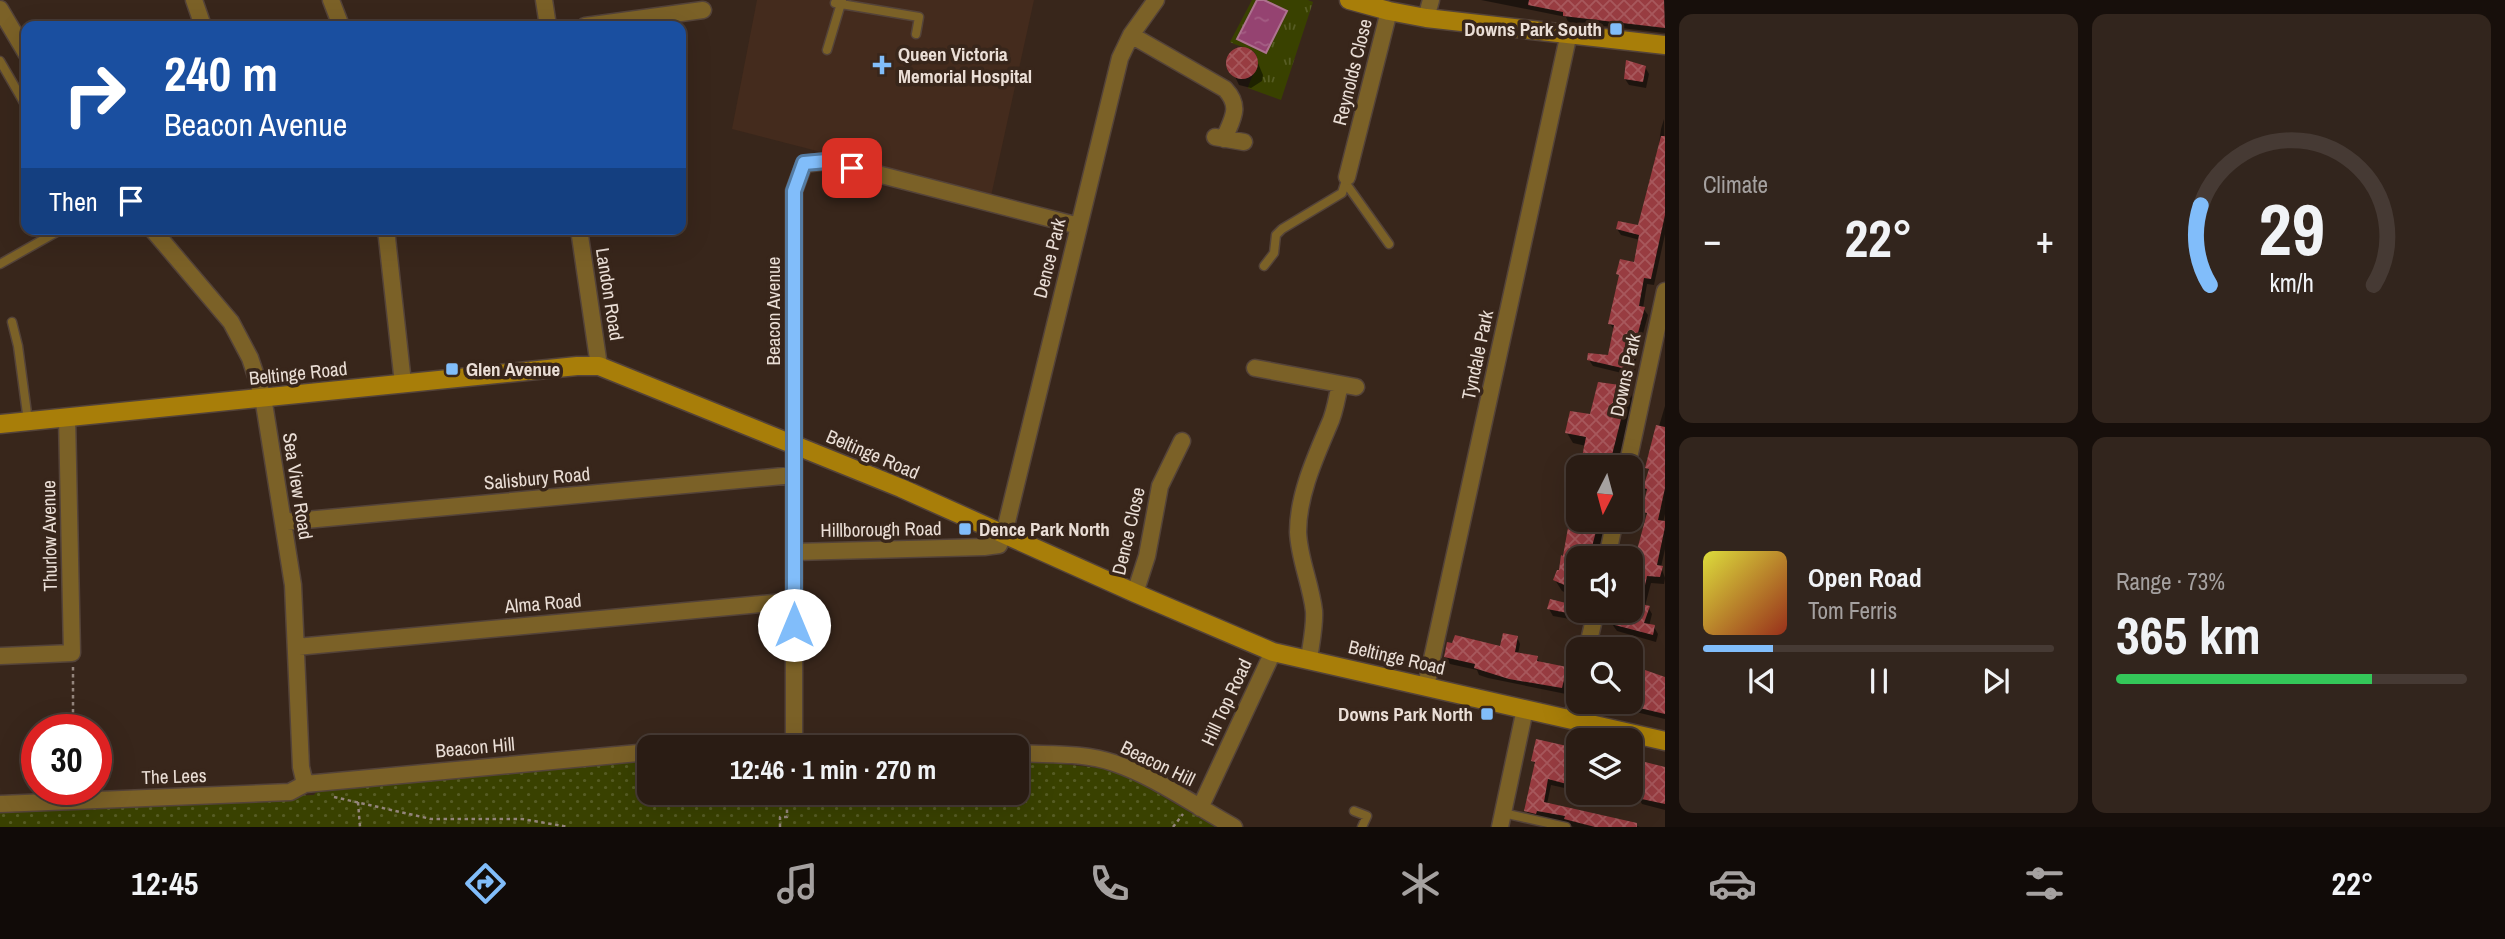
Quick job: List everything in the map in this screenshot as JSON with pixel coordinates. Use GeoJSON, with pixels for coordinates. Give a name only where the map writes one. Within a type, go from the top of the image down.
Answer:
{"type":"FeatureCollection","features":[{"type":"Feature","properties":{"kind":"street"},"geometry":{"type":"LineString","coordinates":[[194,0],[201,21]]}},
{"type":"Feature","properties":{"kind":"street"},"geometry":{"type":"LineString","coordinates":[[331,0],[339,21]]}},
{"type":"Feature","properties":{"kind":"street"},"geometry":{"type":"LineString","coordinates":[[544,0],[547,21]]}},
{"type":"Feature","properties":{"kind":"street","name":"Dence Park"},"geometry":{"type":"LineString","coordinates":[[1003,534],[1120,58],[1131,34],[1156,0]]}},
{"type":"Feature","properties":{"kind":"street"},"geometry":{"type":"LineString","coordinates":[[1349,0],[1426,18],[1665,45]]}},
{"type":"Feature","properties":{"kind":"street"},"geometry":{"type":"LineString","coordinates":[[1426,18],[1431,0]]}},
{"type":"Feature","properties":{"kind":"street"},"geometry":{"type":"LineString","coordinates":[[0,9],[21,45]]}},
{"type":"Feature","properties":{"kind":"street"},"geometry":{"type":"LineString","coordinates":[[685,21],[703,10]]}},
{"type":"Feature","properties":{"kind":"street","name":"Reynolds Close"},"geometry":{"type":"LineString","coordinates":[[1347,181],[1349,140],[1389,11]]}},
{"type":"Feature","properties":{"kind":"street","name":"Tyndale Park"},"geometry":{"type":"LineString","coordinates":[[1426,686],[1569,33]]}},
{"type":"Feature","properties":{"kind":"street"},"geometry":{"type":"LineString","coordinates":[[1131,34],[1225,89],[1235,103],[1234,113],[1220,138],[1244,142]]}},
{"type":"Feature","properties":{"kind":"street","name":"Beacon Avenue"},"geometry":{"type":"LineString","coordinates":[[794,735],[794,191],[804,163],[827,161],[1079,226]]}},
{"type":"Feature","properties":{"kind":"street","name":"Sea View Road"},"geometry":{"type":"LineString","coordinates":[[157,235],[231,322],[250,358],[263,397],[293,585],[301,767],[305,784]]}},
{"type":"Feature","properties":{"kind":"street"},"geometry":{"type":"LineString","coordinates":[[387,235],[403,383]]}},
{"type":"Feature","properties":{"kind":"street","name":"Landon Road"},"geometry":{"type":"LineString","coordinates":[[580,235],[599,366]]}},
{"type":"Feature","properties":{"kind":"street","name":"Downs Park"},"geometry":{"type":"LineString","coordinates":[[1630,455],[1665,291]]}},
{"type":"Feature","properties":{"kind":"street","name":"Beltinge Road"},"geometry":{"type":"LineString","coordinates":[[0,424],[577,366],[599,366],[901,488],[1273,652],[1665,741]]}},
{"type":"Feature","properties":{"kind":"street"},"geometry":{"type":"LineString","coordinates":[[1255,368],[1348,385],[1331,423],[1315,440],[1298,532],[1314,612],[1309,659]]}},
{"type":"Feature","properties":{"kind":"street","name":"Thurlow Avenue"},"geometry":{"type":"LineString","coordinates":[[67,417],[72,653]]}},
{"type":"Feature","properties":{"kind":"street","name":"Dence Close"},"geometry":{"type":"LineString","coordinates":[[1135,593],[1147,556],[1160,486],[1182,442]]}},
{"type":"Feature","properties":{"kind":"street","name":"Salisbury Road"},"geometry":{"type":"LineString","coordinates":[[284,522],[794,475]]}},
{"type":"Feature","properties":{"kind":"street","name":"Hillborough Road"},"geometry":{"type":"LineString","coordinates":[[794,552],[984,547],[999,545],[1003,534]]}},
{"type":"Feature","properties":{"kind":"street","name":"Alma Road"},"geometry":{"type":"LineString","coordinates":[[296,647],[794,601]]}},
{"type":"Feature","properties":{"kind":"street","name":"Hill Top Road"},"geometry":{"type":"LineString","coordinates":[[1196,806],[1273,652]]}},
{"type":"Feature","properties":{"kind":"street"},"geometry":{"type":"LineString","coordinates":[[0,656],[72,653]]}},
{"type":"Feature","properties":{"kind":"street"},"geometry":{"type":"LineString","coordinates":[[1501,820],[1525,709]]}},
{"type":"Feature","properties":{"kind":"street"},"geometry":{"type":"LineString","coordinates":[[1572,719],[1573,714]]}},
{"type":"Feature","properties":{"kind":"street","name":"Beacon Hill"},"geometry":{"type":"LineString","coordinates":[[305,784],[637,753]]}},
{"type":"Feature","properties":{"kind":"street","name":"Beacon Hill"},"geometry":{"type":"LineString","coordinates":[[1029,753],[1072,755],[1114,762],[1234,827]]}},
{"type":"Feature","properties":{"kind":"street","name":"The Lees"},"geometry":{"type":"LineString","coordinates":[[0,804],[290,792],[305,784]]}},
{"type":"Feature","properties":{"kind":"lane"},"geometry":{"type":"LineString","coordinates":[[827,50],[839,2],[919,17],[916,34]]}},
{"type":"Feature","properties":{"kind":"lane"},"geometry":{"type":"LineString","coordinates":[[0,61],[21,97]]}},
{"type":"Feature","properties":{"kind":"lane"},"geometry":{"type":"LineString","coordinates":[[1264,266],[1275,253],[1276,235],[1342,192],[1347,181]]}},
{"type":"Feature","properties":{"kind":"lane"},"geometry":{"type":"LineString","coordinates":[[1347,181],[1389,244]]}},
{"type":"Feature","properties":{"kind":"lane"},"geometry":{"type":"LineString","coordinates":[[0,264],[51,235]]}},
{"type":"Feature","properties":{"kind":"lane"},"geometry":{"type":"LineString","coordinates":[[12,322],[28,421]]}},
{"type":"Feature","properties":{"kind":"lane"},"geometry":{"type":"LineString","coordinates":[[1354,811],[1367,816],[1362,827]]}},
{"type":"Feature","properties":{"kind":"lane"},"geometry":{"type":"LineString","coordinates":[[1501,820],[1566,827]]}},
{"type":"Feature","properties":{"kind":"path"},"geometry":{"type":"LineString","coordinates":[[72,653],[73,714]]}},
{"type":"Feature","properties":{"kind":"path"},"geometry":{"type":"LineString","coordinates":[[305,784],[324,795],[431,819],[522,819],[569,827]]}},
{"type":"Feature","properties":{"kind":"path"},"geometry":{"type":"LineString","coordinates":[[358,802],[360,827]]}},
{"type":"Feature","properties":{"kind":"path"},"geometry":{"type":"LineString","coordinates":[[780,827],[780,817],[787,817],[787,805]]}},
{"type":"Feature","properties":{"kind":"path"},"geometry":{"type":"LineString","coordinates":[[1174,827],[1196,806]]}},
{"type":"Feature","properties":{"kind":"shaded area","name":"Queen Victoria Memorial Hospital"},"geometry":{"type":"Polygon","coordinates":[[[757,0],[1034,0],[991,196],[732,129],[757,0]]]}},
{"type":"Feature","properties":{"kind":"green space"},"geometry":{"type":"Polygon","coordinates":[[[1252,0],[1313,2],[1281,100],[1248,88],[1256,66],[1256,55],[1247,48],[1230,42],[1252,0]]]}},
{"type":"Feature","properties":{"kind":"green space"},"geometry":{"type":"Polygon","coordinates":[[[1029,760],[1108,769],[1138,782],[1215,827],[0,827],[0,807],[112,805],[112,803],[314,795],[318,790],[637,762],[637,805],[1029,805],[1029,760]]]}},
{"type":"Feature","properties":{"kind":"water"},"geometry":{"type":"Polygon","coordinates":[[[1257,0],[1264,0],[1287,11],[1266,53],[1237,39],[1257,0]]]}},
{"type":"Feature","properties":{"kind":"building"},"geometry":{"type":"Polygon","coordinates":[[[1529,0],[1664,0],[1665,28],[1563,16],[1563,12],[1528,5],[1529,0]]]}},
{"type":"Feature","properties":{"kind":"building"},"geometry":{"type":"Polygon","coordinates":[[[1242,47],[1253,52],[1258,63],[1253,74],[1242,79],[1231,74],[1226,63],[1231,52],[1242,47]]]}},
{"type":"Feature","properties":{"kind":"building"},"geometry":{"type":"Polygon","coordinates":[[[1626,60],[1646,66],[1643,82],[1624,79],[1626,60]]]}},
{"type":"Feature","properties":{"kind":"building"},"geometry":{"type":"Polygon","coordinates":[[[1661,136],[1665,136],[1665,215],[1651,279],[1644,278],[1639,306],[1645,307],[1631,359],[1634,359],[1631,370],[1587,360],[1588,353],[1608,355],[1614,325],[1608,324],[1619,275],[1616,274],[1620,259],[1634,262],[1639,235],[1616,229],[1618,221],[1638,225],[1661,136]]]}},
{"type":"Feature","properties":{"kind":"building"},"geometry":{"type":"Polygon","coordinates":[[[1598,382],[1627,386],[1612,455],[1582,455],[1586,437],[1565,433],[1570,411],[1590,414],[1598,382]]]}},
{"type":"Feature","properties":{"kind":"building"},"geometry":{"type":"Polygon","coordinates":[[[1656,425],[1665,427],[1665,488],[1658,520],[1665,521],[1665,527],[1657,565],[1663,566],[1660,577],[1647,576],[1643,595],[1643,546],[1638,546],[1647,513],[1643,512],[1647,489],[1643,488],[1649,469],[1645,468],[1656,425]]]}},
{"type":"Feature","properties":{"kind":"building"},"geometry":{"type":"Polygon","coordinates":[[[1567,532],[1596,532],[1592,546],[1566,546],[1566,586],[1553,580],[1559,570],[1561,555],[1563,556],[1567,532]]]}},
{"type":"Feature","properties":{"kind":"building"},"geometry":{"type":"Polygon","coordinates":[[[1550,599],[1566,603],[1566,613],[1547,609],[1550,599]]]}},
{"type":"Feature","properties":{"kind":"building"},"geometry":{"type":"Polygon","coordinates":[[[1643,604],[1650,606],[1644,623],[1655,625],[1653,635],[1611,624],[1643,623],[1643,604]]]}},
{"type":"Feature","properties":{"kind":"building"},"geometry":{"type":"Polygon","coordinates":[[[1503,633],[1518,636],[1515,652],[1538,656],[1537,661],[1566,667],[1562,688],[1509,679],[1474,668],[1475,664],[1444,657],[1447,642],[1452,643],[1455,635],[1500,646],[1503,633]]]}},
{"type":"Feature","properties":{"kind":"building"},"geometry":{"type":"Polygon","coordinates":[[[1645,670],[1665,677],[1665,714],[1643,709],[1645,670]]]}},
{"type":"Feature","properties":{"kind":"building"},"geometry":{"type":"Polygon","coordinates":[[[1536,739],[1566,746],[1566,784],[1548,779],[1544,802],[1637,823],[1637,827],[1595,827],[1564,819],[1565,816],[1524,811],[1535,762],[1531,761],[1536,739]]]}},
{"type":"Feature","properties":{"kind":"building"},"geometry":{"type":"Polygon","coordinates":[[[1643,762],[1665,767],[1665,804],[1643,799],[1643,762]]]}},
{"type":"Feature","properties":{"kind":"place","name":"Downs Park South"},"geometry":{"type":"Point","coordinates":[1616,29]}},
{"type":"Feature","properties":{"kind":"place","name":"Queen Victoria Memorial Hospital"},"geometry":{"type":"Point","coordinates":[882,65]}},
{"type":"Feature","properties":{"kind":"place","name":"Glen Avenue"},"geometry":{"type":"Point","coordinates":[452,369]}},
{"type":"Feature","properties":{"kind":"place","name":"Dence Park North"},"geometry":{"type":"Point","coordinates":[965,529]}},
{"type":"Feature","properties":{"kind":"place","name":"Downs Park North"},"geometry":{"type":"Point","coordinates":[1487,714]}},
{"type":"Feature","properties":{"kind":"route"},"geometry":{"type":"LineString","coordinates":[[794,625],[794,191],[804,163],[827,161],[852,168]]}}]}
